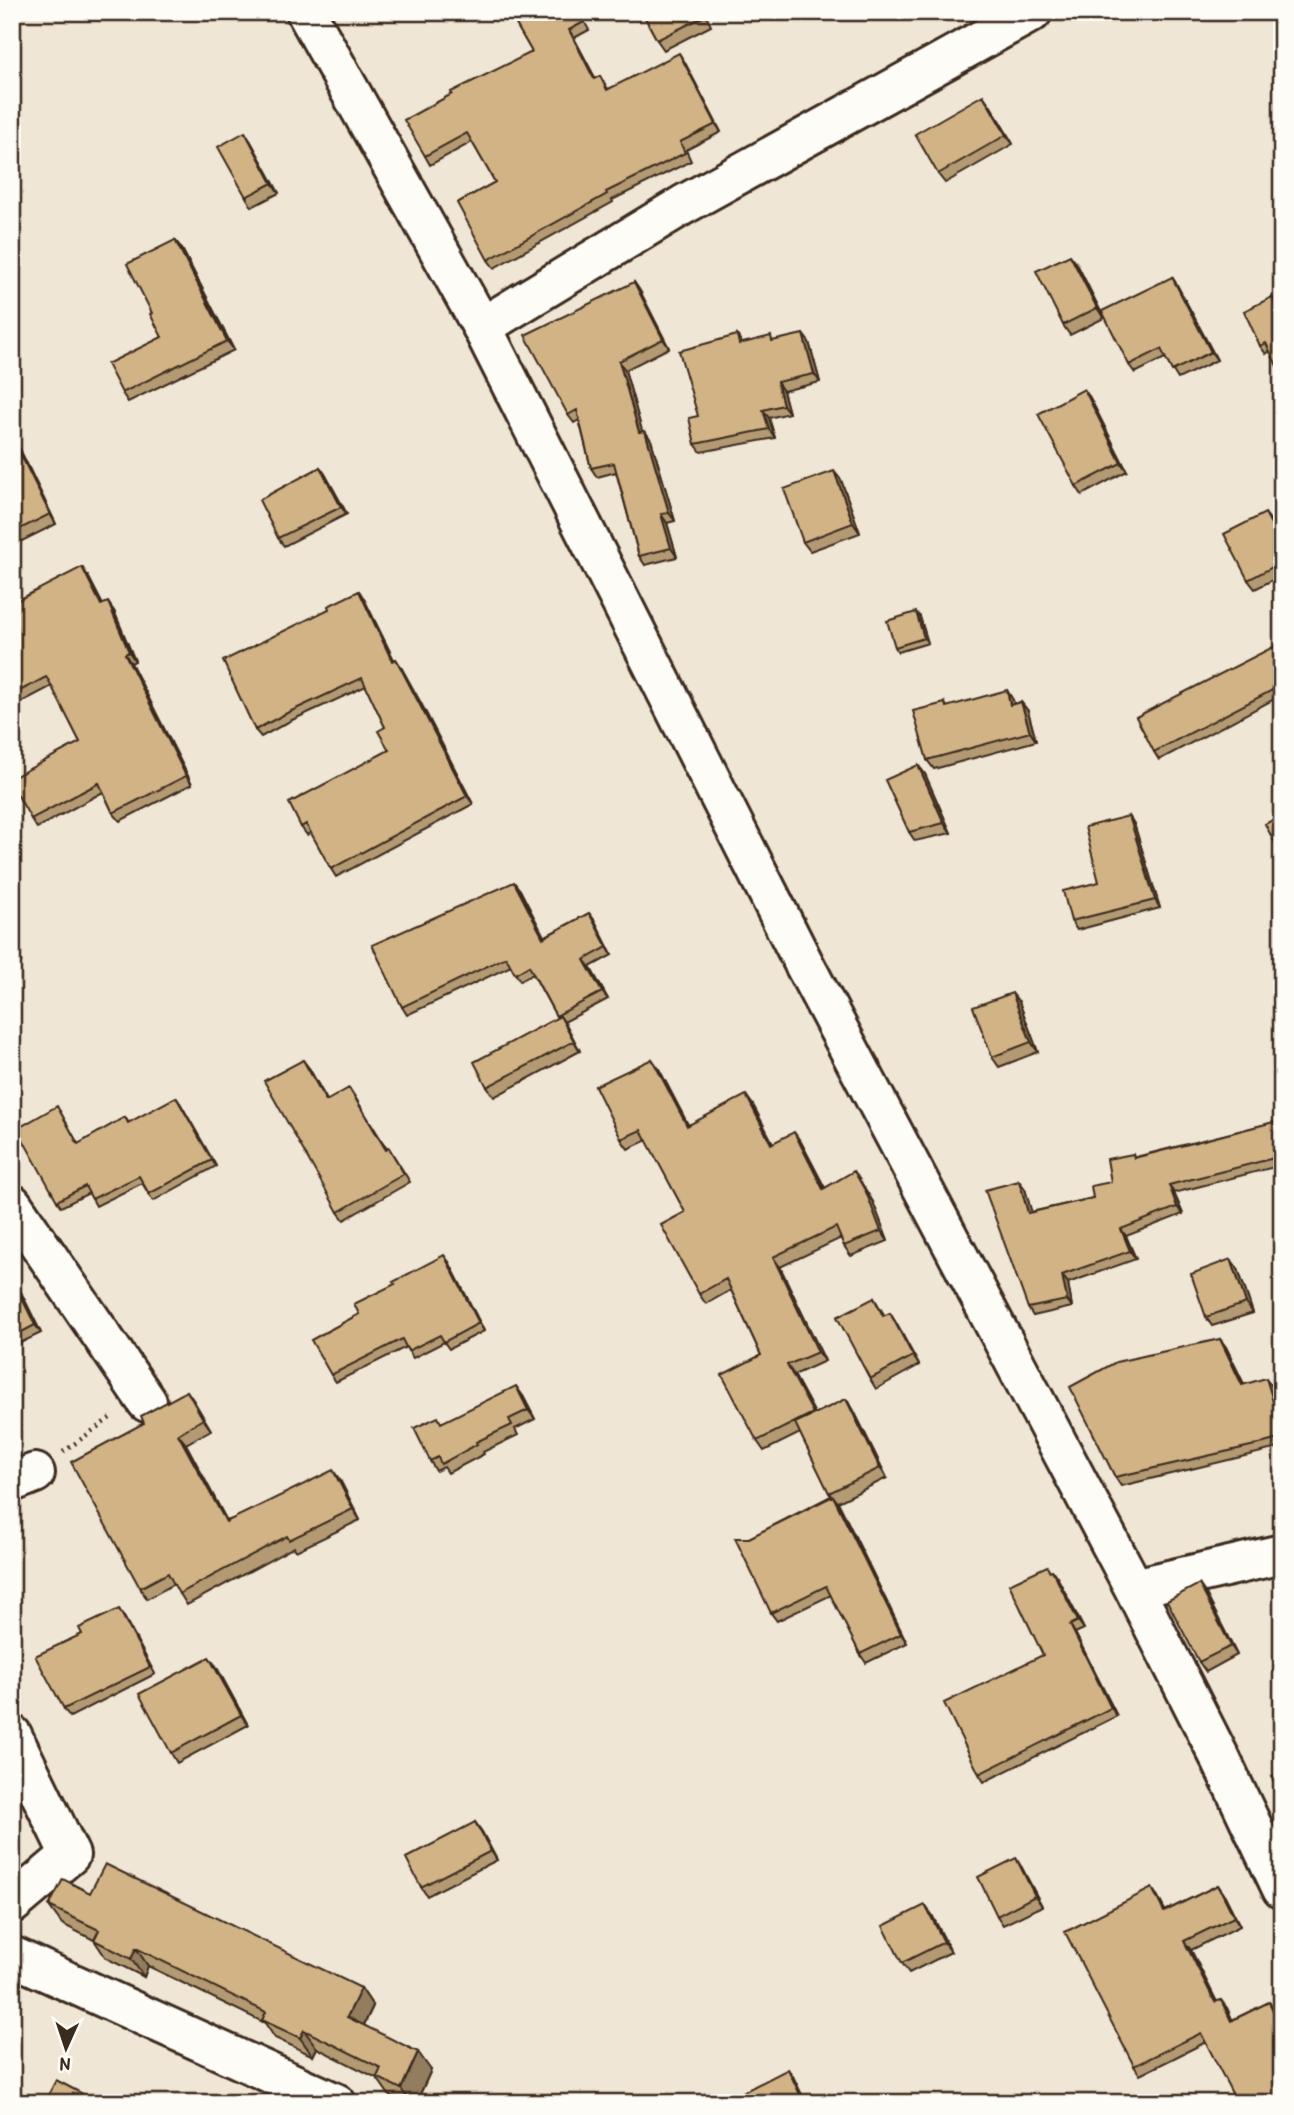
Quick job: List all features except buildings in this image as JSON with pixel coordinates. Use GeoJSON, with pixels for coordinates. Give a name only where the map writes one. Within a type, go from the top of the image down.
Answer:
{"type":"FeatureCollection","features":[{"type":"Feature","properties":{"kind":"street"},"geometry":{"type":"LineString","coordinates":[[306,12],[482,327],[804,964],[1134,1588],[1282,1889]]}},
{"type":"Feature","properties":{"kind":"street"},"geometry":{"type":"LineString","coordinates":[[482,327],[683,205],[1032,12]]}},
{"type":"Feature","properties":{"kind":"street"},"geometry":{"type":"LineString","coordinates":[[12,1204],[144,1398]]}},
{"type":"Feature","properties":{"kind":"street"},"geometry":{"type":"LineString","coordinates":[[1134,1588],[1282,1554]]}},
{"type":"Feature","properties":{"kind":"street"},"geometry":{"type":"LineString","coordinates":[[12,1735],[71,1855],[12,1904]]}},
{"type":"Feature","properties":{"kind":"street"},"geometry":{"type":"LineString","coordinates":[[12,1956],[336,2103]]}},
{"type":"Feature","properties":{"kind":"path"},"geometry":{"type":"LineString","coordinates":[[24,1478],[144,1398]]}}]}
